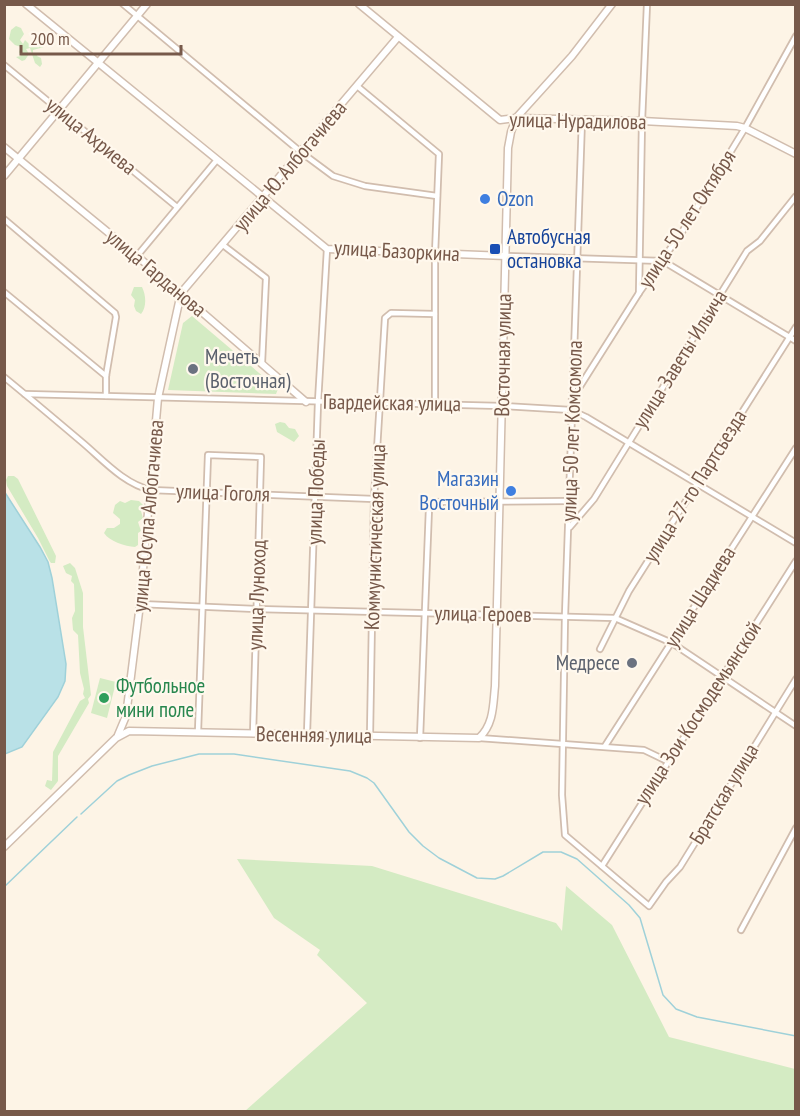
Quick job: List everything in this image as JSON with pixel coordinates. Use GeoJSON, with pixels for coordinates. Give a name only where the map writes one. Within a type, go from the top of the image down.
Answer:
{"type":"FeatureCollection","features":[{"type":"Feature","properties":{"kind":"street","name":"улица Базоркина"},"geometry":{"type":"LineString","coordinates":[[26,4],[216,161],[327,249],[663,261],[795,341]]}},
{"type":"Feature","properties":{"kind":"street"},"geometry":{"type":"LineString","coordinates":[[123,4],[302,153],[333,176],[365,186],[437,196]]}},
{"type":"Feature","properties":{"kind":"street"},"geometry":{"type":"LineString","coordinates":[[4,176],[147,4]]}},
{"type":"Feature","properties":{"kind":"street","name":"улица Нурадилова"},"geometry":{"type":"LineString","coordinates":[[359,4],[494,117],[502,121],[516,118],[718,124],[745,128],[795,154]]}},
{"type":"Feature","properties":{"kind":"street","name":"Восточная улица"},"geometry":{"type":"LineString","coordinates":[[479,738],[486,730],[493,713],[508,148],[516,118],[565,64],[612,4]]}},
{"type":"Feature","properties":{"kind":"street"},"geometry":{"type":"LineString","coordinates":[[639,293],[647,4]]}},
{"type":"Feature","properties":{"kind":"street","name":"улица 50 лет Октября"},"geometry":{"type":"LineString","coordinates":[[572,399],[639,293],[663,261],[745,128],[795,36]]}},
{"type":"Feature","properties":{"kind":"street","name":"улица Ю. Албогачиева"},"geometry":{"type":"LineString","coordinates":[[181,293],[398,37]]}},
{"type":"Feature","properties":{"kind":"street","name":"улица Ахриева"},"geometry":{"type":"LineString","coordinates":[[4,65],[177,207]]}},
{"type":"Feature","properties":{"kind":"street"},"geometry":{"type":"LineString","coordinates":[[357,86],[439,154],[435,254],[435,404]]}},
{"type":"Feature","properties":{"kind":"street","name":"улица 50 лет Комсомола"},"geometry":{"type":"LineString","coordinates":[[582,119],[565,616],[562,795],[565,835],[649,906]]}},
{"type":"Feature","properties":{"kind":"street"},"geometry":{"type":"LineString","coordinates":[[502,121],[511,132]]}},
{"type":"Feature","properties":{"kind":"street","name":"улица Гарданова"},"geometry":{"type":"LineString","coordinates":[[4,147],[181,293],[306,402]]}},
{"type":"Feature","properties":{"kind":"street"},"geometry":{"type":"LineString","coordinates":[[137,256],[216,161]]}},
{"type":"Feature","properties":{"kind":"street","name":"улица Заветы Ильича"},"geometry":{"type":"LineString","coordinates":[[569,528],[594,499],[747,251],[760,241],[795,196]]}},
{"type":"Feature","properties":{"kind":"street"},"geometry":{"type":"LineString","coordinates":[[4,219],[115,314],[106,376],[106,396]]}},
{"type":"Feature","properties":{"kind":"street"},"geometry":{"type":"LineString","coordinates":[[223,245],[266,278],[262,363]]}},
{"type":"Feature","properties":{"kind":"street","name":"улица Победы"},"geometry":{"type":"LineString","coordinates":[[307,734],[318,402],[327,249]]}},
{"type":"Feature","properties":{"kind":"street"},"geometry":{"type":"LineString","coordinates":[[4,292],[106,376]]}},
{"type":"Feature","properties":{"kind":"street","name":"улица Юсупа Албогачиева"},"geometry":{"type":"LineString","coordinates":[[116,738],[126,716],[140,604],[158,398],[181,293]]}},
{"type":"Feature","properties":{"kind":"street","name":"Коммунистическая улица"},"geometry":{"type":"LineString","coordinates":[[370,736],[374,499],[387,315],[435,314]]}},
{"type":"Feature","properties":{"kind":"street","name":"улица 27-го Партсъезда"},"geometry":{"type":"LineString","coordinates":[[600,649],[629,591],[795,327]]}},
{"type":"Feature","properties":{"kind":"street","name":"улица Гоголя"},"geometry":{"type":"LineString","coordinates":[[4,377],[132,484],[150,490],[374,499]]}},
{"type":"Feature","properties":{"kind":"street","name":"Гвардейская улица"},"geometry":{"type":"LineString","coordinates":[[25,394],[381,402],[571,411],[585,417],[795,543]]}},
{"type":"Feature","properties":{"kind":"street","name":"улица Шадиева"},"geometry":{"type":"LineString","coordinates":[[606,746],[795,448]]}},
{"type":"Feature","properties":{"kind":"street","name":"улица Луноход"},"geometry":{"type":"LineString","coordinates":[[207,492],[208,455],[261,457],[253,734]]}},
{"type":"Feature","properties":{"kind":"street"},"geometry":{"type":"LineString","coordinates":[[198,732],[207,492]]}},
{"type":"Feature","properties":{"kind":"street"},"geometry":{"type":"LineString","coordinates":[[420,738],[429,508],[432,502],[570,501]]}},
{"type":"Feature","properties":{"kind":"street","name":"улица Зои Космодемьянской"},"geometry":{"type":"LineString","coordinates":[[602,866],[795,561]]}},
{"type":"Feature","properties":{"kind":"street","name":"улица Героев"},"geometry":{"type":"LineString","coordinates":[[140,604],[615,618],[672,643],[795,726]]}},
{"type":"Feature","properties":{"kind":"street","name":"Братская улица"},"geometry":{"type":"LineString","coordinates":[[649,906],[680,867],[795,679]]}},
{"type":"Feature","properties":{"kind":"street","name":"Весенняя улица"},"geometry":{"type":"LineString","coordinates":[[4,847],[116,738],[133,730],[479,738],[644,750],[667,761]]}},
{"type":"Feature","properties":{"kind":"street"},"geometry":{"type":"LineString","coordinates":[[741,930],[795,828]]}},
{"type":"Feature","properties":{"kind":"green space"},"geometry":{"type":"Polygon","coordinates":[[[16,26],[21,28],[24,34],[20,40],[23,44],[25,40],[29,44],[34,38],[44,47],[33,50],[33,53],[38,53],[37,56],[41,58],[40,67],[35,63],[30,48],[26,49],[29,54],[25,60],[22,61],[16,57],[21,56],[19,52],[21,47],[9,39],[11,30],[16,26]]]}},
{"type":"Feature","properties":{"kind":"green space"},"geometry":{"type":"Polygon","coordinates":[[[134,287],[142,287],[144,294],[145,304],[141,314],[136,311],[135,300],[131,295],[134,287]]]}},
{"type":"Feature","properties":{"kind":"green space"},"geometry":{"type":"Polygon","coordinates":[[[192,316],[278,389],[276,394],[168,390],[183,323],[192,316]]]}},
{"type":"Feature","properties":{"kind":"green space"},"geometry":{"type":"Polygon","coordinates":[[[280,422],[295,429],[299,436],[294,442],[277,432],[275,424],[280,422]]]}},
{"type":"Feature","properties":{"kind":"green space"},"geometry":{"type":"Polygon","coordinates":[[[8,476],[18,479],[56,556],[55,563],[49,560],[7,486],[8,476]]]}},
{"type":"Feature","properties":{"kind":"green space"},"geometry":{"type":"Polygon","coordinates":[[[131,500],[139,501],[143,505],[141,511],[143,518],[138,522],[141,531],[138,533],[138,545],[135,547],[122,545],[104,533],[107,528],[114,528],[120,524],[120,519],[113,513],[115,505],[120,501],[125,503],[131,500]]]}},
{"type":"Feature","properties":{"kind":"green space"},"geometry":{"type":"Polygon","coordinates":[[[70,563],[75,568],[83,593],[83,627],[91,695],[88,699],[89,703],[58,756],[58,781],[51,790],[45,786],[47,780],[52,781],[53,752],[80,701],[85,698],[80,673],[78,635],[73,630],[74,584],[71,581],[72,576],[66,573],[63,566],[70,563]]]}},
{"type":"Feature","properties":{"kind":"green space","name":"Футбольное мини поле"},"geometry":{"type":"Polygon","coordinates":[[[100,678],[116,682],[107,718],[91,713],[100,678]]]}},
{"type":"Feature","properties":{"kind":"green space"},"geometry":{"type":"Polygon","coordinates":[[[237,859],[372,866],[556,923],[562,931],[566,886],[612,925],[669,1037],[795,1069],[795,1111],[245,1111],[367,1003],[317,955],[320,950],[274,918],[237,859]]]}},
{"type":"Feature","properties":{"kind":"water"},"geometry":{"type":"Polygon","coordinates":[[[4,491],[48,562],[66,664],[65,681],[58,697],[22,747],[5,754],[4,491]]]}},
{"type":"Feature","properties":{"kind":"waterway"},"geometry":{"type":"LineString","coordinates":[[81,814],[117,781],[152,766],[199,754],[234,754],[350,771],[374,783],[409,832],[423,846],[439,858],[477,878],[495,879],[503,876],[543,852],[561,852],[577,859],[629,905],[640,918],[663,995],[676,1009],[697,1017],[796,1036]]}},
{"type":"Feature","properties":{"kind":"waterway"},"geometry":{"type":"LineString","coordinates":[[4,887],[77,817]]}},
{"type":"Feature","properties":{"kind":"place","name":"Ozon"},"geometry":{"type":"Point","coordinates":[485,199]}},
{"type":"Feature","properties":{"kind":"place","name":"Автобусная остановка"},"geometry":{"type":"Point","coordinates":[495,249]}},
{"type":"Feature","properties":{"kind":"place","name":"Мечеть (Восточная)"},"geometry":{"type":"Point","coordinates":[193,369]}},
{"type":"Feature","properties":{"kind":"place","name":"Магазин Восточный"},"geometry":{"type":"Point","coordinates":[511,491]}},
{"type":"Feature","properties":{"kind":"place","name":"Медресе"},"geometry":{"type":"Point","coordinates":[632,663]}},
{"type":"Feature","properties":{"kind":"place","name":"Футбольное мини поле"},"geometry":{"type":"Point","coordinates":[104,698]}}]}
